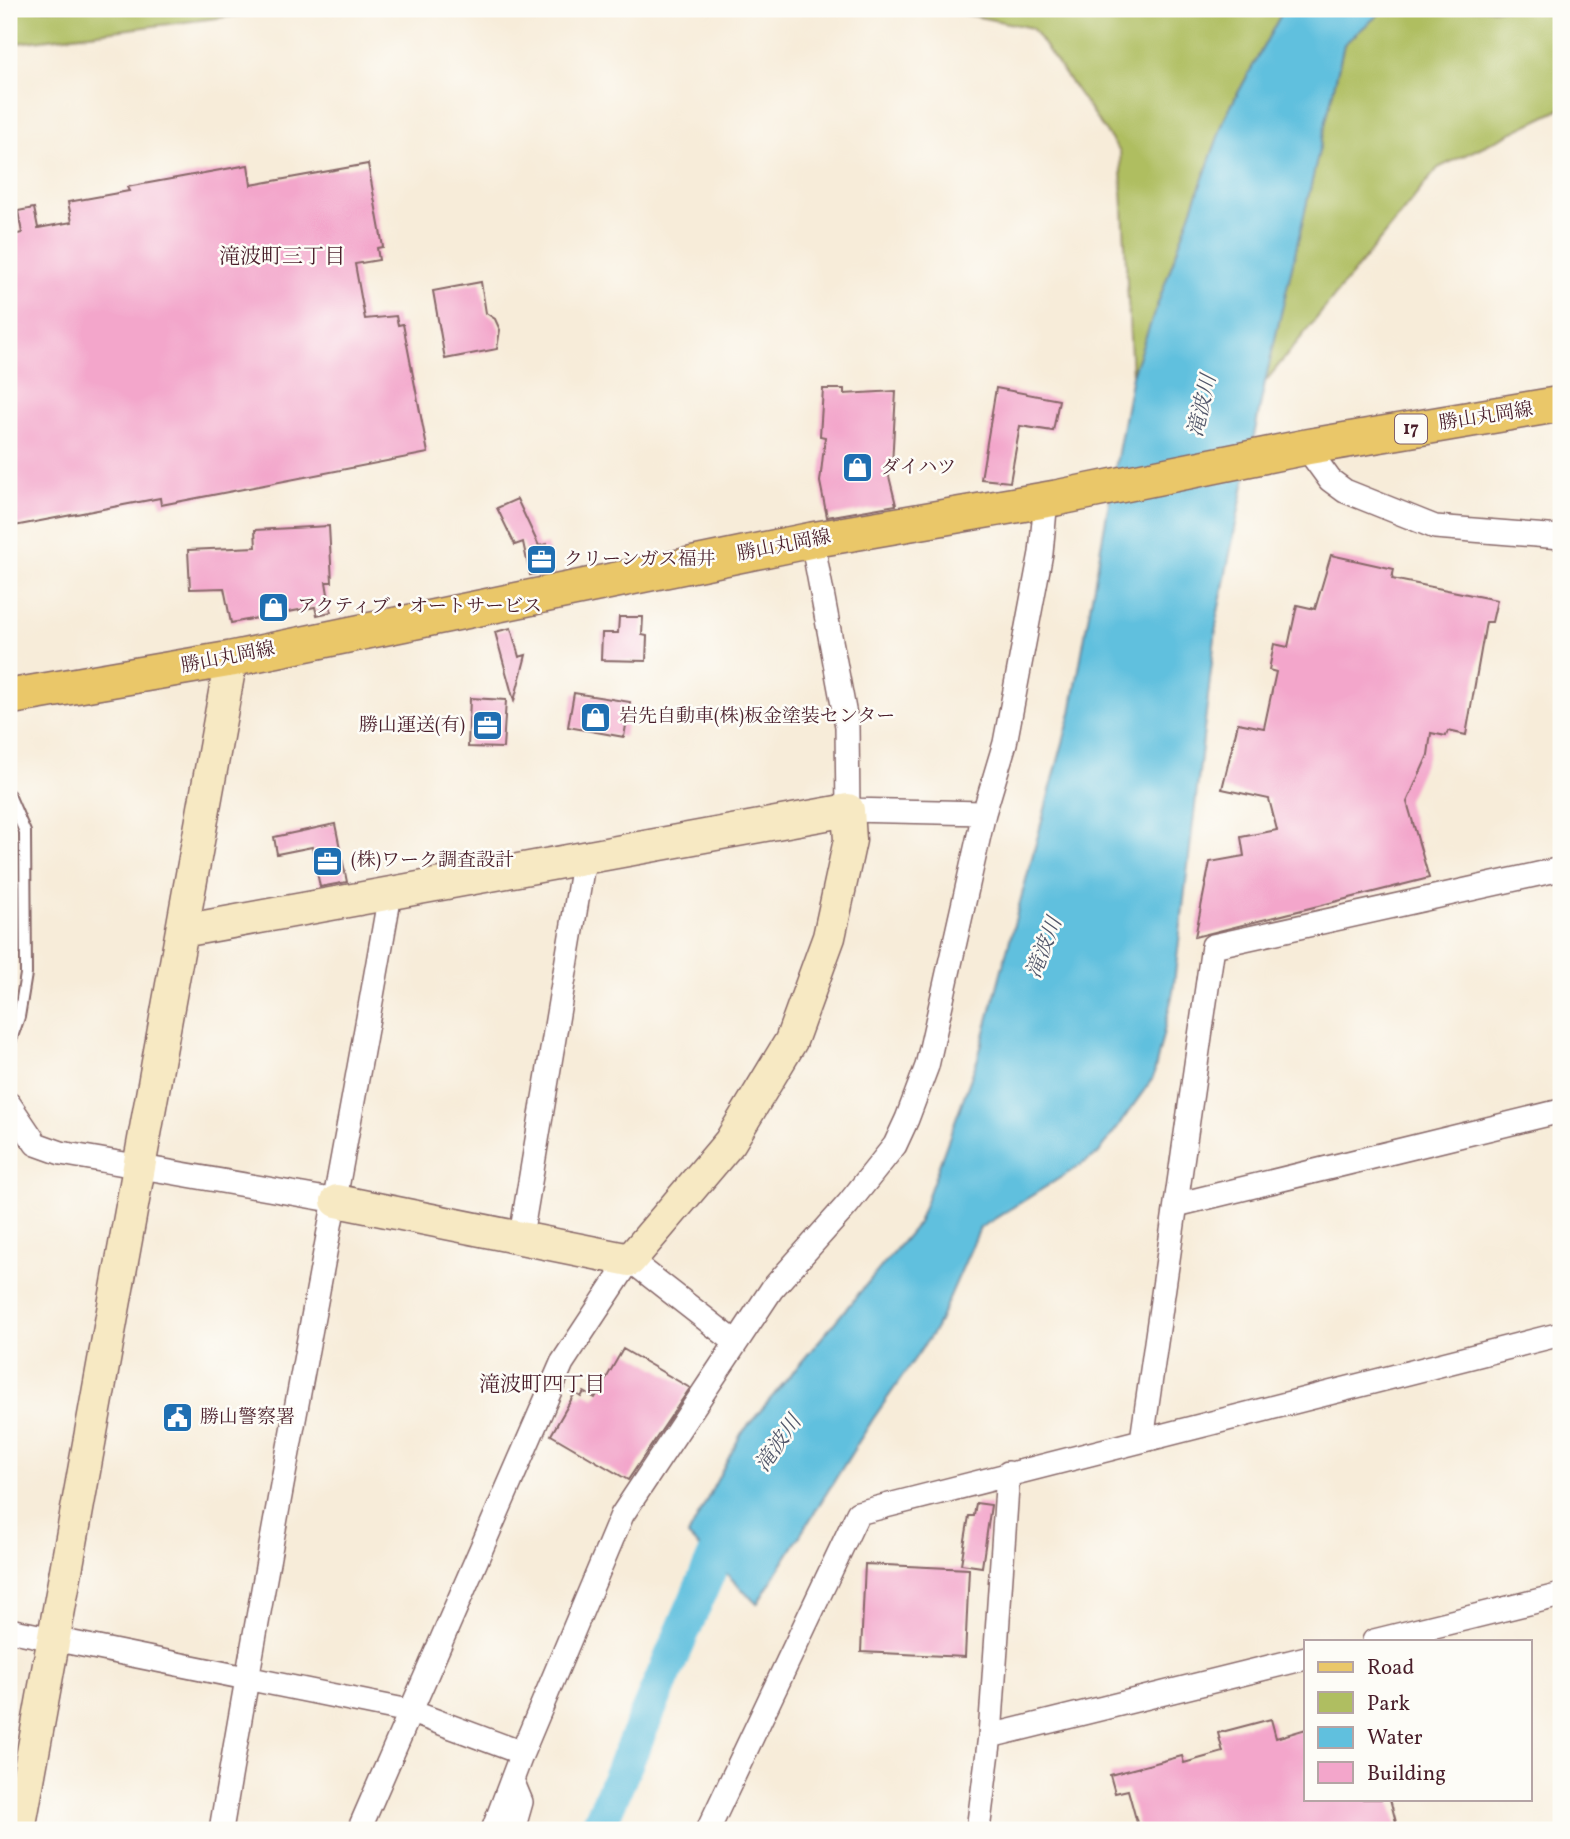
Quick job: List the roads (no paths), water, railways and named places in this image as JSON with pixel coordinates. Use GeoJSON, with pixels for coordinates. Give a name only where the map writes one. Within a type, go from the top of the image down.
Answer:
{"type":"FeatureCollection","features":[{"type":"Feature","properties":{"kind":"main road","name":"勝山丸岡線"},"geometry":{"type":"LineString","coordinates":[[9,697],[231,659],[812,540],[1051,498],[1262,455],[1561,404]]}},
{"type":"Feature","properties":{"kind":"street"},"geometry":{"type":"LineString","coordinates":[[1307,447],[1330,480],[1345,491],[1435,527],[1561,537]]}},
{"type":"Feature","properties":{"kind":"street"},"geometry":{"type":"LineString","coordinates":[[493,1830],[522,1753],[622,1514],[772,1290],[848,1204],[894,1145],[902,1128],[927,1066],[985,813],[1005,743],[1051,498]]}},
{"type":"Feature","properties":{"kind":"street"},"geometry":{"type":"LineString","coordinates":[[359,1830],[387,1772],[409,1711],[562,1363],[630,1260],[730,1142],[791,1041],[829,937],[850,840],[847,726],[812,540]]}},
{"type":"Feature","properties":{"kind":"street"},"geometry":{"type":"LineString","coordinates":[[19,1830],[231,659]]}},
{"type":"Feature","properties":{"kind":"street"},"geometry":{"type":"LineString","coordinates":[[182,931],[848,810],[985,813]]}},
{"type":"Feature","properties":{"kind":"street"},"geometry":{"type":"LineString","coordinates":[[521,1236],[584,858]]}},
{"type":"Feature","properties":{"kind":"street"},"geometry":{"type":"LineString","coordinates":[[1142,1440],[1213,946],[1561,869]]}},
{"type":"Feature","properties":{"kind":"street"},"geometry":{"type":"LineString","coordinates":[[221,1830],[246,1678],[337,1201],[390,894]]}},
{"type":"Feature","properties":{"kind":"street"},"geometry":{"type":"LineString","coordinates":[[9,1104],[36,1144],[61,1153],[337,1201],[630,1260],[735,1342]]}},
{"type":"Feature","properties":{"kind":"street"},"geometry":{"type":"LineString","coordinates":[[1176,1205],[1561,1111]]}},
{"type":"Feature","properties":{"kind":"street"},"geometry":{"type":"LineString","coordinates":[[708,1830],[858,1513],[1561,1335]]}},
{"type":"Feature","properties":{"kind":"street"},"geometry":{"type":"LineString","coordinates":[[978,1830],[990,1736],[1008,1474]]}},
{"type":"Feature","properties":{"kind":"street"},"geometry":{"type":"LineString","coordinates":[[1378,1640],[1561,1595]]}},
{"type":"Feature","properties":{"kind":"street"},"geometry":{"type":"LineString","coordinates":[[9,1630],[409,1711],[522,1753]]}},
{"type":"Feature","properties":{"kind":"street"},"geometry":{"type":"LineString","coordinates":[[990,1736],[1304,1658]]}},
{"type":"Feature","properties":{"kind":"street"},"geometry":{"type":"LineString","coordinates":[[512,1780],[521,1802],[513,1830]]}},
{"type":"Feature","properties":{"kind":"lane"},"geometry":{"type":"LineString","coordinates":[[9,795],[25,832],[26,974],[19,1017],[9,1045]]}},
{"type":"Feature","properties":{"kind":"water"},"geometry":{"type":"Polygon","coordinates":[[[1284,9],[1385,9],[1344,44],[1265,382],[1218,612],[1173,992],[1153,1078],[1098,1154],[980,1228],[936,1328],[873,1419],[757,1604],[688,1536],[741,1434],[918,1223],[978,1058],[1071,713],[1132,375],[1226,115],[1284,9]]]}},
{"type":"Feature","properties":{"kind":"waterway","name":"滝波川"},"geometry":{"type":"LineString","coordinates":[[597,1830],[731,1519]]}},
{"type":"Feature","properties":{"kind":"place","name":"ダイハツ"},"geometry":{"type":"Point","coordinates":[858,468]}},
{"type":"Feature","properties":{"kind":"place","name":"クリーンガス福井"},"geometry":{"type":"Point","coordinates":[541,560]}},
{"type":"Feature","properties":{"kind":"place","name":"アクティブ・オートサービス"},"geometry":{"type":"Point","coordinates":[274,607]}},
{"type":"Feature","properties":{"kind":"place","name":"岩先自動車(株)板金塗装センター"},"geometry":{"type":"Point","coordinates":[596,717]}},
{"type":"Feature","properties":{"kind":"place","name":"勝山運送(有)"},"geometry":{"type":"Point","coordinates":[488,726]}},
{"type":"Feature","properties":{"kind":"place","name":"(株)ワーク調査設計"},"geometry":{"type":"Point","coordinates":[328,861]}},
{"type":"Feature","properties":{"kind":"place","name":"勝山警察署"},"geometry":{"type":"Point","coordinates":[177,1418]}},
{"type":"Feature","properties":{"kind":"district","name":"滝波町三丁目"},"geometry":{"type":"Point","coordinates":[282,257]}},
{"type":"Feature","properties":{"kind":"district","name":"滝波町四丁目"},"geometry":{"type":"Point","coordinates":[542,1385]}}]}
